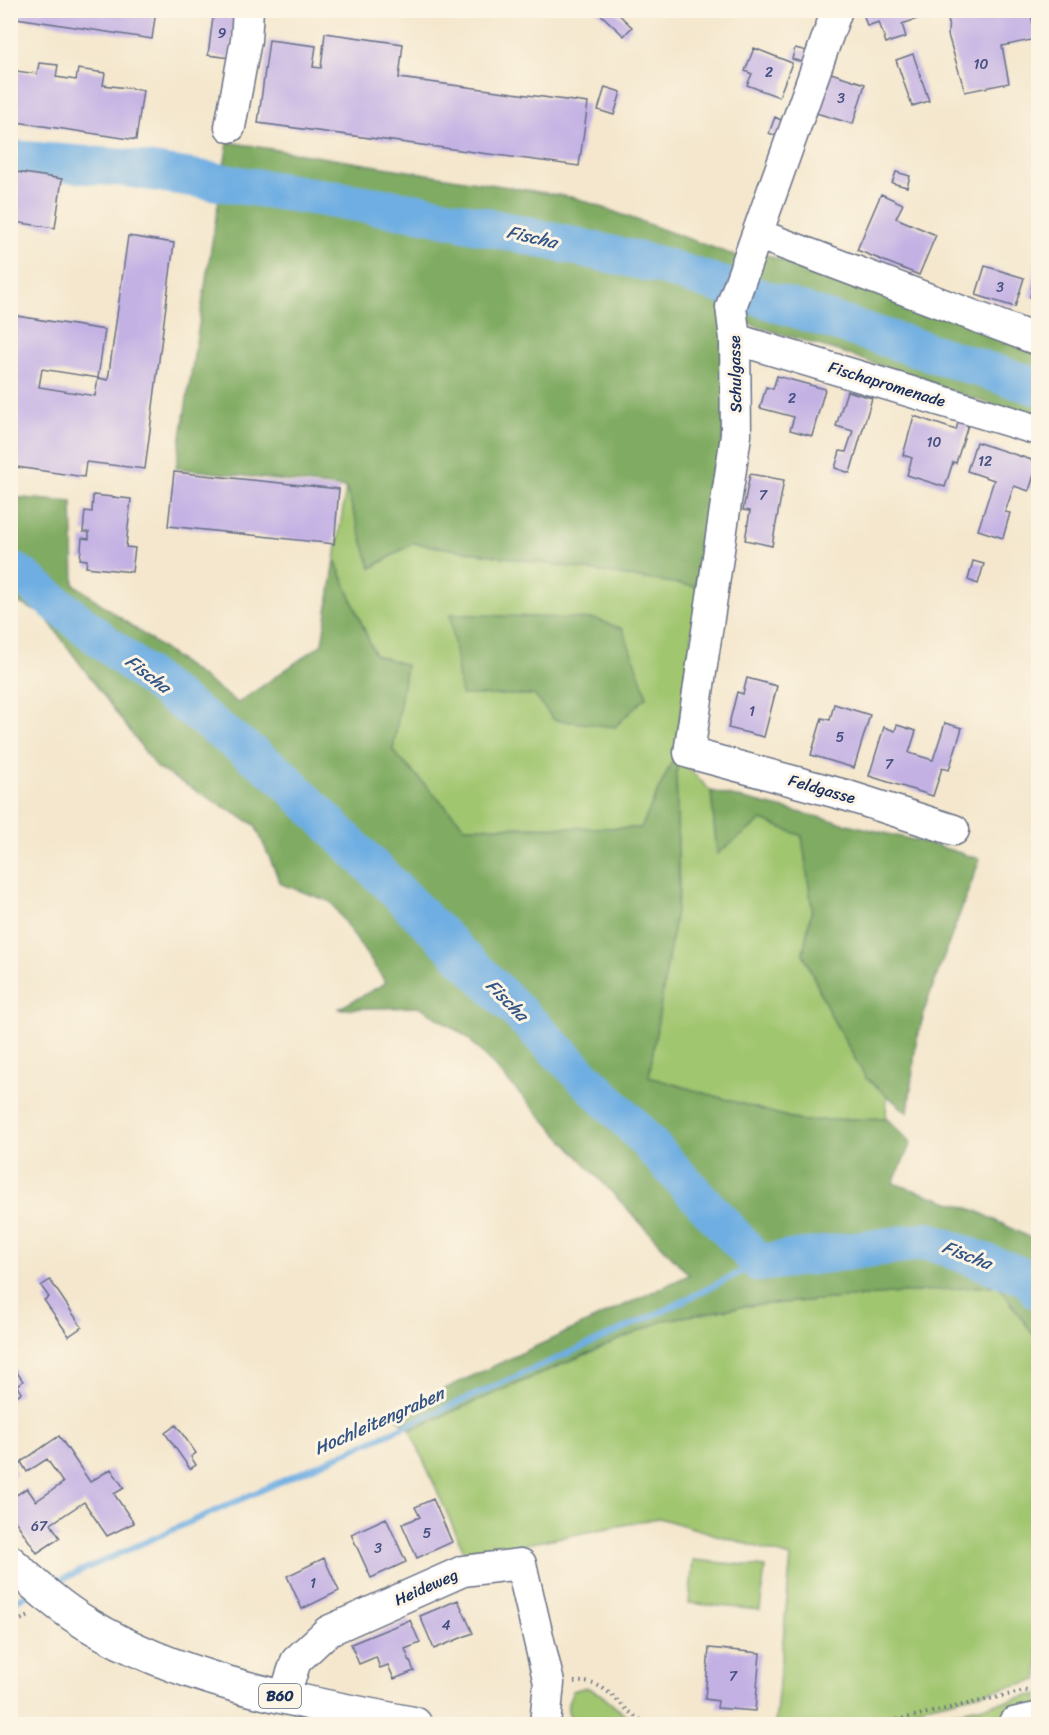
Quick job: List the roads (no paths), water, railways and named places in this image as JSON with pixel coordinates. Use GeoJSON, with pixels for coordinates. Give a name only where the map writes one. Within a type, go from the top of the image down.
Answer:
{"type":"FeatureCollection","features":[{"type":"Feature","properties":{"kind":"main road","name":"B60"},"geometry":{"type":"LineString","coordinates":[[28,1579],[88,1625],[149,1656],[235,1685],[415,1725]]}},
{"type":"Feature","properties":{"kind":"main road"},"geometry":{"type":"LineString","coordinates":[[1015,1725],[1038,1719]]}},
{"type":"Feature","properties":{"kind":"street"},"geometry":{"type":"LineString","coordinates":[[230,127],[246,40],[248,10]]}},
{"type":"Feature","properties":{"kind":"street","name":"Schulgasse"},"geometry":{"type":"LineString","coordinates":[[689,753],[736,435],[735,339],[731,307],[837,10]]}},
{"type":"Feature","properties":{"kind":"street"},"geometry":{"type":"LineString","coordinates":[[757,234],[1038,340]]}},
{"type":"Feature","properties":{"kind":"street","name":"Fischapromenade"},"geometry":{"type":"LineString","coordinates":[[735,339],[1038,430]]}},
{"type":"Feature","properties":{"kind":"street","name":"Feldgasse"},"geometry":{"type":"LineString","coordinates":[[689,753],[845,795],[954,830]]}},
{"type":"Feature","properties":{"kind":"street","name":"Heideweg"},"geometry":{"type":"LineString","coordinates":[[284,1697],[296,1661],[328,1631],[463,1571],[521,1564],[549,1683],[545,1725]]}},
{"type":"Feature","properties":{"kind":"waterway","name":"Fischa"},"geometry":{"type":"LineString","coordinates":[[10,159],[126,168],[424,213],[659,265],[1038,387]]}},
{"type":"Feature","properties":{"kind":"waterway","name":"Fischa"},"geometry":{"type":"LineString","coordinates":[[10,570],[18,573],[157,684],[280,775],[631,1124],[759,1263],[929,1241],[1030,1279],[1038,1291]]}},
{"type":"Feature","properties":{"kind":"waterway","name":"Hochleitengraben"},"geometry":{"type":"LineString","coordinates":[[49,1585],[663,1311],[759,1263]]}},
{"type":"Feature","properties":{"kind":"waterway","name":"Hochleitengraben"},"geometry":{"type":"LineString","coordinates":[[10,1603],[29,1594]]}}]}
